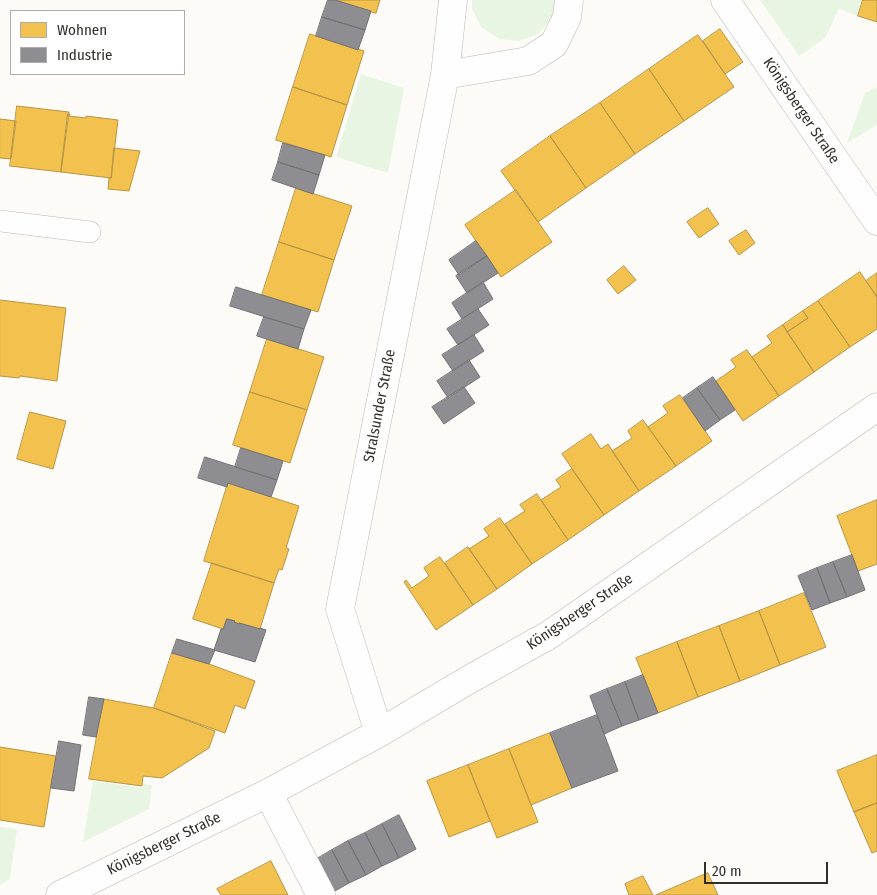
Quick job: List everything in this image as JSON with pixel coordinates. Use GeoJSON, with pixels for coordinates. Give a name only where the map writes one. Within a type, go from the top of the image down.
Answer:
{"type":"FeatureCollection","features":[{"type":"Feature","properties":{"kind":"street","name":"Stralsunder Straße"},"geometry":{"type":"LineString","coordinates":[[379,733],[340,609],[445,75],[453,0]]}},
{"type":"Feature","properties":{"kind":"street"},"geometry":{"type":"LineString","coordinates":[[445,75],[528,61],[554,44],[567,17],[569,0]]}},
{"type":"Feature","properties":{"kind":"street","name":"Königsberger Straße"},"geometry":{"type":"LineString","coordinates":[[726,0],[877,222]]}},
{"type":"Feature","properties":{"kind":"street","name":"Königsberger Straße"},"geometry":{"type":"LineString","coordinates":[[60,895],[268,793],[379,733],[470,679],[550,635],[877,407]]}},
{"type":"Feature","properties":{"kind":"street"},"geometry":{"type":"LineString","coordinates":[[268,793],[321,895]]}},
{"type":"Feature","properties":{"kind":"lane"},"geometry":{"type":"LineString","coordinates":[[0,221],[90,232]]}},
{"type":"Feature","properties":{"kind":"green space"},"geometry":{"type":"Polygon","coordinates":[[[472,0],[556,0],[552,18],[538,34],[519,41],[499,39],[481,27],[472,9],[472,0]]]}},
{"type":"Feature","properties":{"kind":"green space"},"geometry":{"type":"Polygon","coordinates":[[[760,0],[863,0],[858,16],[839,9],[825,38],[799,56],[760,0]]]}},
{"type":"Feature","properties":{"kind":"green space"},"geometry":{"type":"Polygon","coordinates":[[[361,74],[404,88],[388,173],[336,157],[361,74]]]}},
{"type":"Feature","properties":{"kind":"green space"},"geometry":{"type":"Polygon","coordinates":[[[877,87],[877,125],[847,143],[865,93],[877,87]]]}},
{"type":"Feature","properties":{"kind":"green space"},"geometry":{"type":"Polygon","coordinates":[[[93,781],[143,788],[144,784],[152,785],[149,809],[83,842],[93,781]]]}},
{"type":"Feature","properties":{"kind":"green space"},"geometry":{"type":"Polygon","coordinates":[[[0,827],[17,829],[10,879],[0,885],[0,827]]]}},
{"type":"Feature","properties":{"kind":"building: Wohnen"},"geometry":{"type":"Polygon","coordinates":[[[335,0],[380,0],[376,13],[335,0]]]}},
{"type":"Feature","properties":{"kind":"building: Wohnen"},"geometry":{"type":"Polygon","coordinates":[[[863,0],[877,0],[877,22],[858,16],[863,0]]]}},
{"type":"Feature","properties":{"kind":"building: Wohnen"},"geometry":{"type":"Polygon","coordinates":[[[720,29],[743,62],[725,74],[703,41],[720,29]]]}},
{"type":"Feature","properties":{"kind":"building: Wohnen"},"geometry":{"type":"Polygon","coordinates":[[[310,34],[364,51],[347,105],[293,87],[310,34]]]}},
{"type":"Feature","properties":{"kind":"building: Wohnen"},"geometry":{"type":"Polygon","coordinates":[[[698,35],[734,87],[684,121],[649,69],[698,35]]]}},
{"type":"Feature","properties":{"kind":"building: Wohnen"},"geometry":{"type":"Polygon","coordinates":[[[649,69],[684,121],[635,154],[600,103],[649,69]]]}},
{"type":"Feature","properties":{"kind":"building: Wohnen"},"geometry":{"type":"Polygon","coordinates":[[[293,87],[347,105],[331,157],[276,140],[293,87]]]}},
{"type":"Feature","properties":{"kind":"building: Wohnen"},"geometry":{"type":"Polygon","coordinates":[[[600,103],[635,154],[586,188],[550,136],[600,103]]]}},
{"type":"Feature","properties":{"kind":"building: Wohnen"},"geometry":{"type":"Polygon","coordinates":[[[17,106],[69,112],[61,172],[10,166],[17,106]]]}},
{"type":"Feature","properties":{"kind":"building: Wohnen"},"geometry":{"type":"Polygon","coordinates":[[[68,114],[70,114],[69,116],[118,120],[111,178],[61,172],[68,114]]]}},
{"type":"Feature","properties":{"kind":"building: Wohnen"},"geometry":{"type":"Polygon","coordinates":[[[0,119],[16,121],[11,159],[0,158],[0,119]]]}},
{"type":"Feature","properties":{"kind":"building: Wohnen"},"geometry":{"type":"Polygon","coordinates":[[[550,136],[586,188],[538,222],[501,171],[550,136]]]}},
{"type":"Feature","properties":{"kind":"building: Wohnen"},"geometry":{"type":"Polygon","coordinates":[[[114,148],[140,151],[129,191],[108,189],[114,148]]]}},
{"type":"Feature","properties":{"kind":"building: Wohnen"},"geometry":{"type":"Polygon","coordinates":[[[296,188],[352,206],[334,260],[279,242],[296,188]]]}},
{"type":"Feature","properties":{"kind":"building: Wohnen"},"geometry":{"type":"Polygon","coordinates":[[[516,190],[552,242],[501,277],[465,225],[516,190]]]}},
{"type":"Feature","properties":{"kind":"building: Wohnen"},"geometry":{"type":"Polygon","coordinates":[[[708,208],[719,224],[699,238],[687,222],[708,208]]]}},
{"type":"Feature","properties":{"kind":"building: Wohnen"},"geometry":{"type":"Polygon","coordinates":[[[746,230],[755,243],[739,255],[729,241],[746,230]]]}},
{"type":"Feature","properties":{"kind":"building: Wohnen"},"geometry":{"type":"Polygon","coordinates":[[[279,242],[334,260],[318,312],[262,295],[279,242]]]}},
{"type":"Feature","properties":{"kind":"building: Wohnen"},"geometry":{"type":"Polygon","coordinates":[[[624,266],[636,280],[618,294],[607,280],[624,266]]]}},
{"type":"Feature","properties":{"kind":"building: Wohnen"},"geometry":{"type":"Polygon","coordinates":[[[860,272],[877,297],[877,329],[850,347],[818,301],[860,272]]]}},
{"type":"Feature","properties":{"kind":"building: Wohnen"},"geometry":{"type":"Polygon","coordinates":[[[877,273],[877,297],[866,281],[877,273]]]}},
{"type":"Feature","properties":{"kind":"building: Wohnen"},"geometry":{"type":"Polygon","coordinates":[[[0,300],[66,308],[57,381],[20,376],[19,378],[0,376],[0,300]]]}},
{"type":"Feature","properties":{"kind":"building: Wohnen"},"geometry":{"type":"Polygon","coordinates":[[[818,301],[850,347],[814,372],[787,332],[808,318],[803,311],[818,301]]]}},
{"type":"Feature","properties":{"kind":"building: Wohnen"},"geometry":{"type":"Polygon","coordinates":[[[803,311],[808,318],[787,332],[783,325],[803,311]]]}},
{"type":"Feature","properties":{"kind":"building: Wohnen"},"geometry":{"type":"Polygon","coordinates":[[[783,325],[814,372],[779,396],[752,357],[772,343],[767,336],[783,325]]]}},
{"type":"Feature","properties":{"kind":"building: Wohnen"},"geometry":{"type":"Polygon","coordinates":[[[267,339],[324,357],[307,410],[250,392],[267,339]]]}},
{"type":"Feature","properties":{"kind":"building: Wohnen"},"geometry":{"type":"Polygon","coordinates":[[[747,350],[779,396],[743,421],[716,381],[736,367],[731,360],[747,350]]]}},
{"type":"Feature","properties":{"kind":"building: Wohnen"},"geometry":{"type":"Polygon","coordinates":[[[250,392],[307,410],[290,463],[233,445],[250,392]]]}},
{"type":"Feature","properties":{"kind":"building: Wohnen"},"geometry":{"type":"Polygon","coordinates":[[[680,395],[712,441],[676,466],[648,427],[668,413],[663,406],[680,395]]]}},
{"type":"Feature","properties":{"kind":"building: Wohnen"},"geometry":{"type":"Polygon","coordinates":[[[30,412],[66,421],[53,469],[17,459],[30,412]]]}},
{"type":"Feature","properties":{"kind":"building: Wohnen"},"geometry":{"type":"Polygon","coordinates":[[[643,420],[676,466],[639,491],[612,451],[632,438],[628,431],[643,420]]]}},
{"type":"Feature","properties":{"kind":"building: Wohnen"},"geometry":{"type":"Polygon","coordinates":[[[591,434],[601,449],[608,444],[639,491],[604,515],[562,454],[591,434]]]}},
{"type":"Feature","properties":{"kind":"building: Wohnen"},"geometry":{"type":"Polygon","coordinates":[[[572,469],[604,515],[568,540],[541,500],[561,487],[556,480],[572,469]]]}},
{"type":"Feature","properties":{"kind":"building: Wohnen"},"geometry":{"type":"Polygon","coordinates":[[[228,483],[299,506],[286,548],[289,549],[282,570],[279,569],[274,583],[204,561],[228,483]]]}},
{"type":"Feature","properties":{"kind":"building: Wohnen"},"geometry":{"type":"Polygon","coordinates":[[[537,494],[568,540],[532,564],[505,524],[525,511],[520,505],[537,494]]]}},
{"type":"Feature","properties":{"kind":"building: Wohnen"},"geometry":{"type":"Polygon","coordinates":[[[877,500],[877,564],[858,571],[837,516],[877,500]]]}},
{"type":"Feature","properties":{"kind":"building: Wohnen"},"geometry":{"type":"Polygon","coordinates":[[[500,518],[532,564],[497,589],[469,549],[489,536],[484,529],[500,518]]]}},
{"type":"Feature","properties":{"kind":"building: Wohnen"},"geometry":{"type":"Polygon","coordinates":[[[468,547],[497,589],[473,605],[445,563],[468,547]]]}},
{"type":"Feature","properties":{"kind":"building: Wohnen"},"geometry":{"type":"Polygon","coordinates":[[[440,557],[473,605],[436,630],[404,582],[406,580],[412,588],[429,576],[424,568],[440,557]]]}},
{"type":"Feature","properties":{"kind":"building: Wohnen"},"geometry":{"type":"Polygon","coordinates":[[[212,563],[274,583],[260,629],[227,619],[223,629],[193,619],[212,563]]]}},
{"type":"Feature","properties":{"kind":"building: Wohnen"},"geometry":{"type":"Polygon","coordinates":[[[804,593],[826,647],[780,665],[759,611],[804,593]]]}},
{"type":"Feature","properties":{"kind":"building: Wohnen"},"geometry":{"type":"Polygon","coordinates":[[[759,611],[780,665],[740,681],[719,626],[759,611]]]}},
{"type":"Feature","properties":{"kind":"building: Wohnen"},"geometry":{"type":"Polygon","coordinates":[[[719,626],[740,681],[698,697],[677,642],[719,626]]]}},
{"type":"Feature","properties":{"kind":"building: Wohnen"},"geometry":{"type":"Polygon","coordinates":[[[677,642],[698,697],[658,713],[636,658],[677,642]]]}},
{"type":"Feature","properties":{"kind":"building: Wohnen"},"geometry":{"type":"Polygon","coordinates":[[[172,653],[255,681],[245,709],[235,705],[225,733],[154,708],[172,653]]]}},
{"type":"Feature","properties":{"kind":"building: Wohnen"},"geometry":{"type":"Polygon","coordinates":[[[104,699],[154,708],[215,731],[209,748],[162,778],[143,776],[142,786],[89,779],[104,699]]]}},
{"type":"Feature","properties":{"kind":"building: Wohnen"},"geometry":{"type":"Polygon","coordinates":[[[550,733],[572,788],[531,805],[509,749],[550,733]]]}},
{"type":"Feature","properties":{"kind":"building: Wohnen"},"geometry":{"type":"Polygon","coordinates":[[[0,747],[56,756],[44,827],[0,820],[0,747]]]}},
{"type":"Feature","properties":{"kind":"building: Wohnen"},"geometry":{"type":"Polygon","coordinates":[[[509,749],[538,822],[497,838],[468,765],[509,749]]]}},
{"type":"Feature","properties":{"kind":"building: Wohnen"},"geometry":{"type":"Polygon","coordinates":[[[877,755],[877,803],[854,812],[837,771],[877,755]]]}},
{"type":"Feature","properties":{"kind":"building: Wohnen"},"geometry":{"type":"Polygon","coordinates":[[[468,765],[490,821],[449,837],[427,781],[468,765]]]}},
{"type":"Feature","properties":{"kind":"building: Wohnen"},"geometry":{"type":"Polygon","coordinates":[[[877,803],[877,851],[872,853],[854,812],[877,803]]]}},
{"type":"Feature","properties":{"kind":"building: Wohnen"},"geometry":{"type":"Polygon","coordinates":[[[271,861],[288,895],[221,895],[217,889],[271,861]]]}},
{"type":"Feature","properties":{"kind":"building: Wohnen"},"geometry":{"type":"Polygon","coordinates":[[[708,873],[718,895],[656,895],[708,873]]]}},
{"type":"Feature","properties":{"kind":"building: Wohnen"},"geometry":{"type":"Polygon","coordinates":[[[643,876],[653,895],[629,895],[625,884],[643,876]]]}},
{"type":"Feature","properties":{"kind":"building: Industrie"},"geometry":{"type":"Polygon","coordinates":[[[328,0],[335,0],[371,11],[365,30],[322,17],[328,0]]]}},
{"type":"Feature","properties":{"kind":"building: Industrie"},"geometry":{"type":"Polygon","coordinates":[[[322,17],[365,30],[358,50],[316,36],[322,17]]]}},
{"type":"Feature","properties":{"kind":"building: Industrie"},"geometry":{"type":"Polygon","coordinates":[[[283,143],[325,155],[319,175],[278,162],[283,143]]]}},
{"type":"Feature","properties":{"kind":"building: Industrie"},"geometry":{"type":"Polygon","coordinates":[[[278,162],[319,175],[313,194],[272,180],[278,162]]]}},
{"type":"Feature","properties":{"kind":"building: Industrie"},"geometry":{"type":"Polygon","coordinates":[[[476,241],[487,256],[459,275],[449,260],[476,241]]]}},
{"type":"Feature","properties":{"kind":"building: Industrie"},"geometry":{"type":"Polygon","coordinates":[[[487,256],[498,273],[467,293],[456,276],[487,256]]]}},
{"type":"Feature","properties":{"kind":"building: Industrie"},"geometry":{"type":"Polygon","coordinates":[[[483,282],[493,299],[462,319],[452,303],[483,282]]]}},
{"type":"Feature","properties":{"kind":"building: Industrie"},"geometry":{"type":"Polygon","coordinates":[[[236,287],[311,310],[304,329],[230,306],[236,287]]]}},
{"type":"Feature","properties":{"kind":"building: Industrie"},"geometry":{"type":"Polygon","coordinates":[[[478,309],[489,325],[458,345],[447,329],[478,309]]]}},
{"type":"Feature","properties":{"kind":"building: Industrie"},"geometry":{"type":"Polygon","coordinates":[[[264,317],[304,329],[298,349],[257,336],[264,317]]]}},
{"type":"Feature","properties":{"kind":"building: Industrie"},"geometry":{"type":"Polygon","coordinates":[[[474,335],[484,351],[453,371],[442,355],[474,335]]]}},
{"type":"Feature","properties":{"kind":"building: Industrie"},"geometry":{"type":"Polygon","coordinates":[[[469,360],[480,377],[448,398],[437,381],[469,360]]]}},
{"type":"Feature","properties":{"kind":"building: Industrie"},"geometry":{"type":"Polygon","coordinates":[[[713,377],[735,410],[720,420],[697,388],[713,377]]]}},
{"type":"Feature","properties":{"kind":"building: Industrie"},"geometry":{"type":"Polygon","coordinates":[[[464,387],[475,403],[444,424],[432,407],[464,387]]]}},
{"type":"Feature","properties":{"kind":"building: Industrie"},"geometry":{"type":"Polygon","coordinates":[[[697,388],[720,420],[705,431],[683,398],[697,388]]]}},
{"type":"Feature","properties":{"kind":"building: Industrie"},"geometry":{"type":"Polygon","coordinates":[[[241,448],[283,461],[277,480],[235,467],[241,448]]]}},
{"type":"Feature","properties":{"kind":"building: Industrie"},"geometry":{"type":"Polygon","coordinates":[[[205,457],[277,480],[271,497],[228,483],[227,487],[198,478],[205,457]]]}},
{"type":"Feature","properties":{"kind":"building: Industrie"},"geometry":{"type":"Polygon","coordinates":[[[852,555],[865,590],[847,597],[833,562],[852,555]]]}},
{"type":"Feature","properties":{"kind":"building: Industrie"},"geometry":{"type":"Polygon","coordinates":[[[833,562],[847,597],[830,603],[817,568],[833,562]]]}},
{"type":"Feature","properties":{"kind":"building: Industrie"},"geometry":{"type":"Polygon","coordinates":[[[817,568],[830,603],[812,610],[798,576],[817,568]]]}},
{"type":"Feature","properties":{"kind":"building: Industrie"},"geometry":{"type":"Polygon","coordinates":[[[227,619],[239,624],[266,630],[255,662],[214,650],[221,629],[223,629],[227,619]]]}},
{"type":"Feature","properties":{"kind":"building: Industrie"},"geometry":{"type":"Polygon","coordinates":[[[177,639],[215,650],[209,664],[172,653],[177,639]]]}},
{"type":"Feature","properties":{"kind":"building: Industrie"},"geometry":{"type":"Polygon","coordinates":[[[643,675],[658,713],[639,720],[625,682],[643,675]]]}},
{"type":"Feature","properties":{"kind":"building: Industrie"},"geometry":{"type":"Polygon","coordinates":[[[625,682],[639,720],[622,726],[607,689],[625,682]]]}},
{"type":"Feature","properties":{"kind":"building: Industrie"},"geometry":{"type":"Polygon","coordinates":[[[607,689],[622,726],[604,734],[590,696],[607,689]]]}},
{"type":"Feature","properties":{"kind":"building: Industrie"},"geometry":{"type":"Polygon","coordinates":[[[89,697],[104,699],[96,737],[83,735],[89,697]]]}},
{"type":"Feature","properties":{"kind":"building: Industrie"},"geometry":{"type":"Polygon","coordinates":[[[597,715],[618,771],[572,788],[550,733],[597,715]]]}},
{"type":"Feature","properties":{"kind":"building: Industrie"},"geometry":{"type":"Polygon","coordinates":[[[59,741],[81,745],[74,791],[51,788],[59,741]]]}},
{"type":"Feature","properties":{"kind":"building: Industrie"},"geometry":{"type":"Polygon","coordinates":[[[399,815],[416,849],[399,858],[382,824],[399,815]]]}},
{"type":"Feature","properties":{"kind":"building: Industrie"},"geometry":{"type":"Polygon","coordinates":[[[382,824],[399,858],[382,866],[365,833],[382,824]]]}},
{"type":"Feature","properties":{"kind":"building: Industrie"},"geometry":{"type":"Polygon","coordinates":[[[365,833],[382,866],[366,875],[348,841],[365,833]]]}},
{"type":"Feature","properties":{"kind":"building: Industrie"},"geometry":{"type":"Polygon","coordinates":[[[348,841],[366,875],[349,883],[332,850],[348,841]]]}},
{"type":"Feature","properties":{"kind":"building: Industrie"},"geometry":{"type":"Polygon","coordinates":[[[332,850],[349,883],[333,892],[315,860],[332,850]]]}}]}
